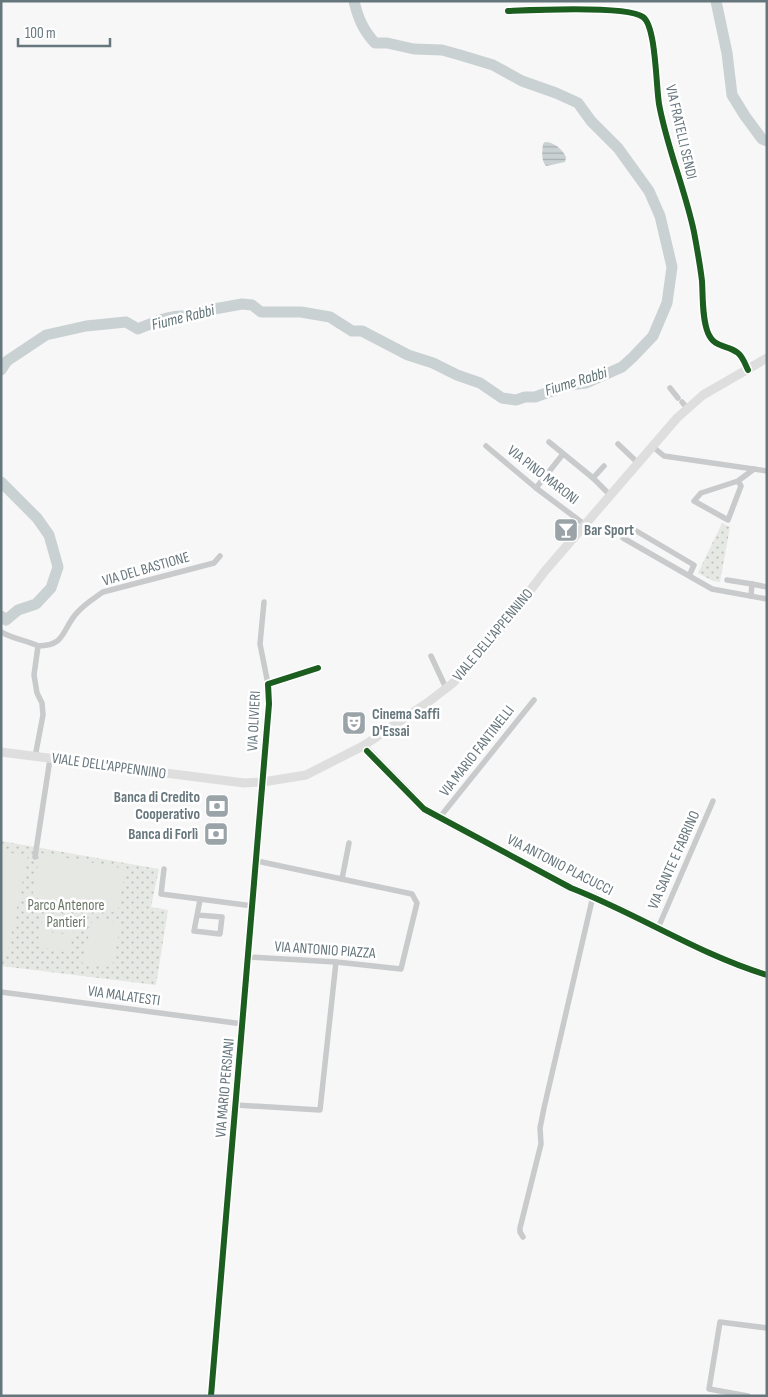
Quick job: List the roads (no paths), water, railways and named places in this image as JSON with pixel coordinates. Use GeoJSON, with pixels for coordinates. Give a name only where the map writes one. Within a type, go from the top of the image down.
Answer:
{"type":"FeatureCollection","features":[{"type":"Feature","properties":{"kind":"main road","name":"VIALE DELL'APPENNINO"},"geometry":{"type":"LineString","coordinates":[[1,752],[244,783],[306,775],[363,746],[453,683],[490,643],[545,571],[676,418],[682,403],[703,395],[767,358]]}},
{"type":"Feature","properties":{"kind":"main road","name":"VIA ANTONIO PLACUCCI"},"geometry":{"type":"LineString","coordinates":[[363,746],[424,809],[571,888],[593,896],[721,959],[767,975]]}},
{"type":"Feature","properties":{"kind":"street","name":"VIA FRATELLI SENDI"},"geometry":{"type":"LineString","coordinates":[[508,11],[627,11],[637,13],[648,22],[652,33],[659,102],[665,131],[694,230],[701,268],[707,329],[714,341],[740,355],[748,370]]}},
{"type":"Feature","properties":{"kind":"street"},"geometry":{"type":"LineString","coordinates":[[670,388],[682,403]]}},
{"type":"Feature","properties":{"kind":"street"},"geometry":{"type":"LineString","coordinates":[[549,442],[593,478],[610,495]]}},
{"type":"Feature","properties":{"kind":"street"},"geometry":{"type":"LineString","coordinates":[[618,444],[638,462]]}},
{"type":"Feature","properties":{"kind":"street","name":"VIA PINO MARONI"},"geometry":{"type":"LineString","coordinates":[[486,446],[536,488],[584,524]]}},
{"type":"Feature","properties":{"kind":"street"},"geometry":{"type":"LineString","coordinates":[[652,446],[664,456],[767,471]]}},
{"type":"Feature","properties":{"kind":"street"},"geometry":{"type":"LineString","coordinates":[[536,488],[563,454]]}},
{"type":"Feature","properties":{"kind":"street"},"geometry":{"type":"LineString","coordinates":[[593,478],[604,466]]}},
{"type":"Feature","properties":{"kind":"street"},"geometry":{"type":"LineString","coordinates":[[738,481],[741,486],[728,520],[694,501],[701,493],[738,481],[754,469]]}},
{"type":"Feature","properties":{"kind":"street"},"geometry":{"type":"LineString","coordinates":[[689,576],[694,565],[633,529],[623,538],[689,576],[712,589],[767,599]]}},
{"type":"Feature","properties":{"kind":"street","name":"VIA DEL BASTIONE"},"geometry":{"type":"LineString","coordinates":[[38,646],[52,645],[61,638],[75,614],[89,601],[103,592],[214,564],[220,556]]}},
{"type":"Feature","properties":{"kind":"street"},"geometry":{"type":"LineString","coordinates":[[726,580],[767,586]]}},
{"type":"Feature","properties":{"kind":"street"},"geometry":{"type":"LineString","coordinates":[[751,596],[752,584]]}},
{"type":"Feature","properties":{"kind":"street","name":"VIA OLIVIERI"},"geometry":{"type":"LineString","coordinates":[[263,782],[270,704],[260,644],[264,602]]}},
{"type":"Feature","properties":{"kind":"street"},"geometry":{"type":"LineString","coordinates":[[1,632],[9,637],[28,641],[38,646],[34,675],[37,694],[42,703],[44,715],[35,757]]}},
{"type":"Feature","properties":{"kind":"street"},"geometry":{"type":"LineString","coordinates":[[431,656],[446,688]]}},
{"type":"Feature","properties":{"kind":"street","name":"VIA OLIVIERI"},"geometry":{"type":"LineString","coordinates":[[268,684],[318,668]]}},
{"type":"Feature","properties":{"kind":"street","name":"VIA MARIO FANTINELLI"},"geometry":{"type":"LineString","coordinates":[[440,817],[534,700]]}},
{"type":"Feature","properties":{"kind":"street"},"geometry":{"type":"LineString","coordinates":[[35,857],[50,759]]}},
{"type":"Feature","properties":{"kind":"street","name":"VIA MARIO PERSIANI"},"geometry":{"type":"LineString","coordinates":[[211,1396],[263,782]]}},
{"type":"Feature","properties":{"kind":"street","name":"VIA SANTE E FABRINO"},"geometry":{"type":"LineString","coordinates":[[658,928],[713,801]]}},
{"type":"Feature","properties":{"kind":"street"},"geometry":{"type":"LineString","coordinates":[[257,861],[342,880],[349,844]]}},
{"type":"Feature","properties":{"kind":"street"},"geometry":{"type":"LineString","coordinates":[[164,870],[161,894],[253,906]]}},
{"type":"Feature","properties":{"kind":"street","name":"VIA ANTONIO PIAZZA"},"geometry":{"type":"LineString","coordinates":[[248,957],[401,968],[417,903],[412,894],[342,880]]}},
{"type":"Feature","properties":{"kind":"street","name":"VIA ANTONIO PLACUCCI"},"geometry":{"type":"LineString","coordinates":[[523,1237],[520,1228],[541,1144],[540,1128],[544,1108],[593,896]]}},
{"type":"Feature","properties":{"kind":"street"},"geometry":{"type":"LineString","coordinates":[[197,914],[222,917],[220,934],[194,932],[197,914],[200,900]]}},
{"type":"Feature","properties":{"kind":"street"},"geometry":{"type":"LineString","coordinates":[[236,1104],[320,1110],[336,962]]}},
{"type":"Feature","properties":{"kind":"street","name":"VIA MALATESTI"},"geometry":{"type":"LineString","coordinates":[[1,992],[242,1024]]}},
{"type":"Feature","properties":{"kind":"street"},"geometry":{"type":"LineString","coordinates":[[748,1396],[708,1389],[720,1322],[767,1328]]}},
{"type":"Feature","properties":{"kind":"waterway","name":"Fiume Rabbi"},"geometry":{"type":"LineString","coordinates":[[1,370],[7,361],[46,335],[86,326],[126,322],[138,329],[171,317],[191,317],[203,311],[242,304],[252,305],[261,312],[301,312],[330,317],[352,331],[362,331],[408,355],[433,363],[457,375],[480,383],[502,398],[516,400],[525,397],[535,397],[569,385],[586,383],[622,367],[633,357],[653,336],[667,303],[672,267],[660,216],[649,191],[618,148],[591,121],[578,103],[522,81],[493,65],[442,50],[414,49],[387,43],[375,43],[361,24],[354,1]]}},
{"type":"Feature","properties":{"kind":"waterway","name":"Fiume Rabbi"},"geometry":{"type":"LineString","coordinates":[[716,1],[727,53],[732,95],[762,139],[767,141]]}},
{"type":"Feature","properties":{"kind":"waterway","name":"Fiume Rabbi"},"geometry":{"type":"LineString","coordinates":[[1,482],[37,518],[49,535],[58,567],[51,588],[36,604],[18,610],[6,620],[1,616]]}},
{"type":"Feature","properties":{"kind":"place","name":"Bar Sport"},"geometry":{"type":"Point","coordinates":[566,530]}},
{"type":"Feature","properties":{"kind":"place","name":"Cinema Saffi D'Essai"},"geometry":{"type":"Point","coordinates":[354,723]}},
{"type":"Feature","properties":{"kind":"place","name":"Banca di Credito Cooperativo"},"geometry":{"type":"Point","coordinates":[217,806]}},
{"type":"Feature","properties":{"kind":"place","name":"Banca di Forlì"},"geometry":{"type":"Point","coordinates":[216,834]}},
{"type":"Feature","properties":{"kind":"park label","name":"Parco Antenore Pantieri"},"geometry":{"type":"Point","coordinates":[66,914]}}]}
